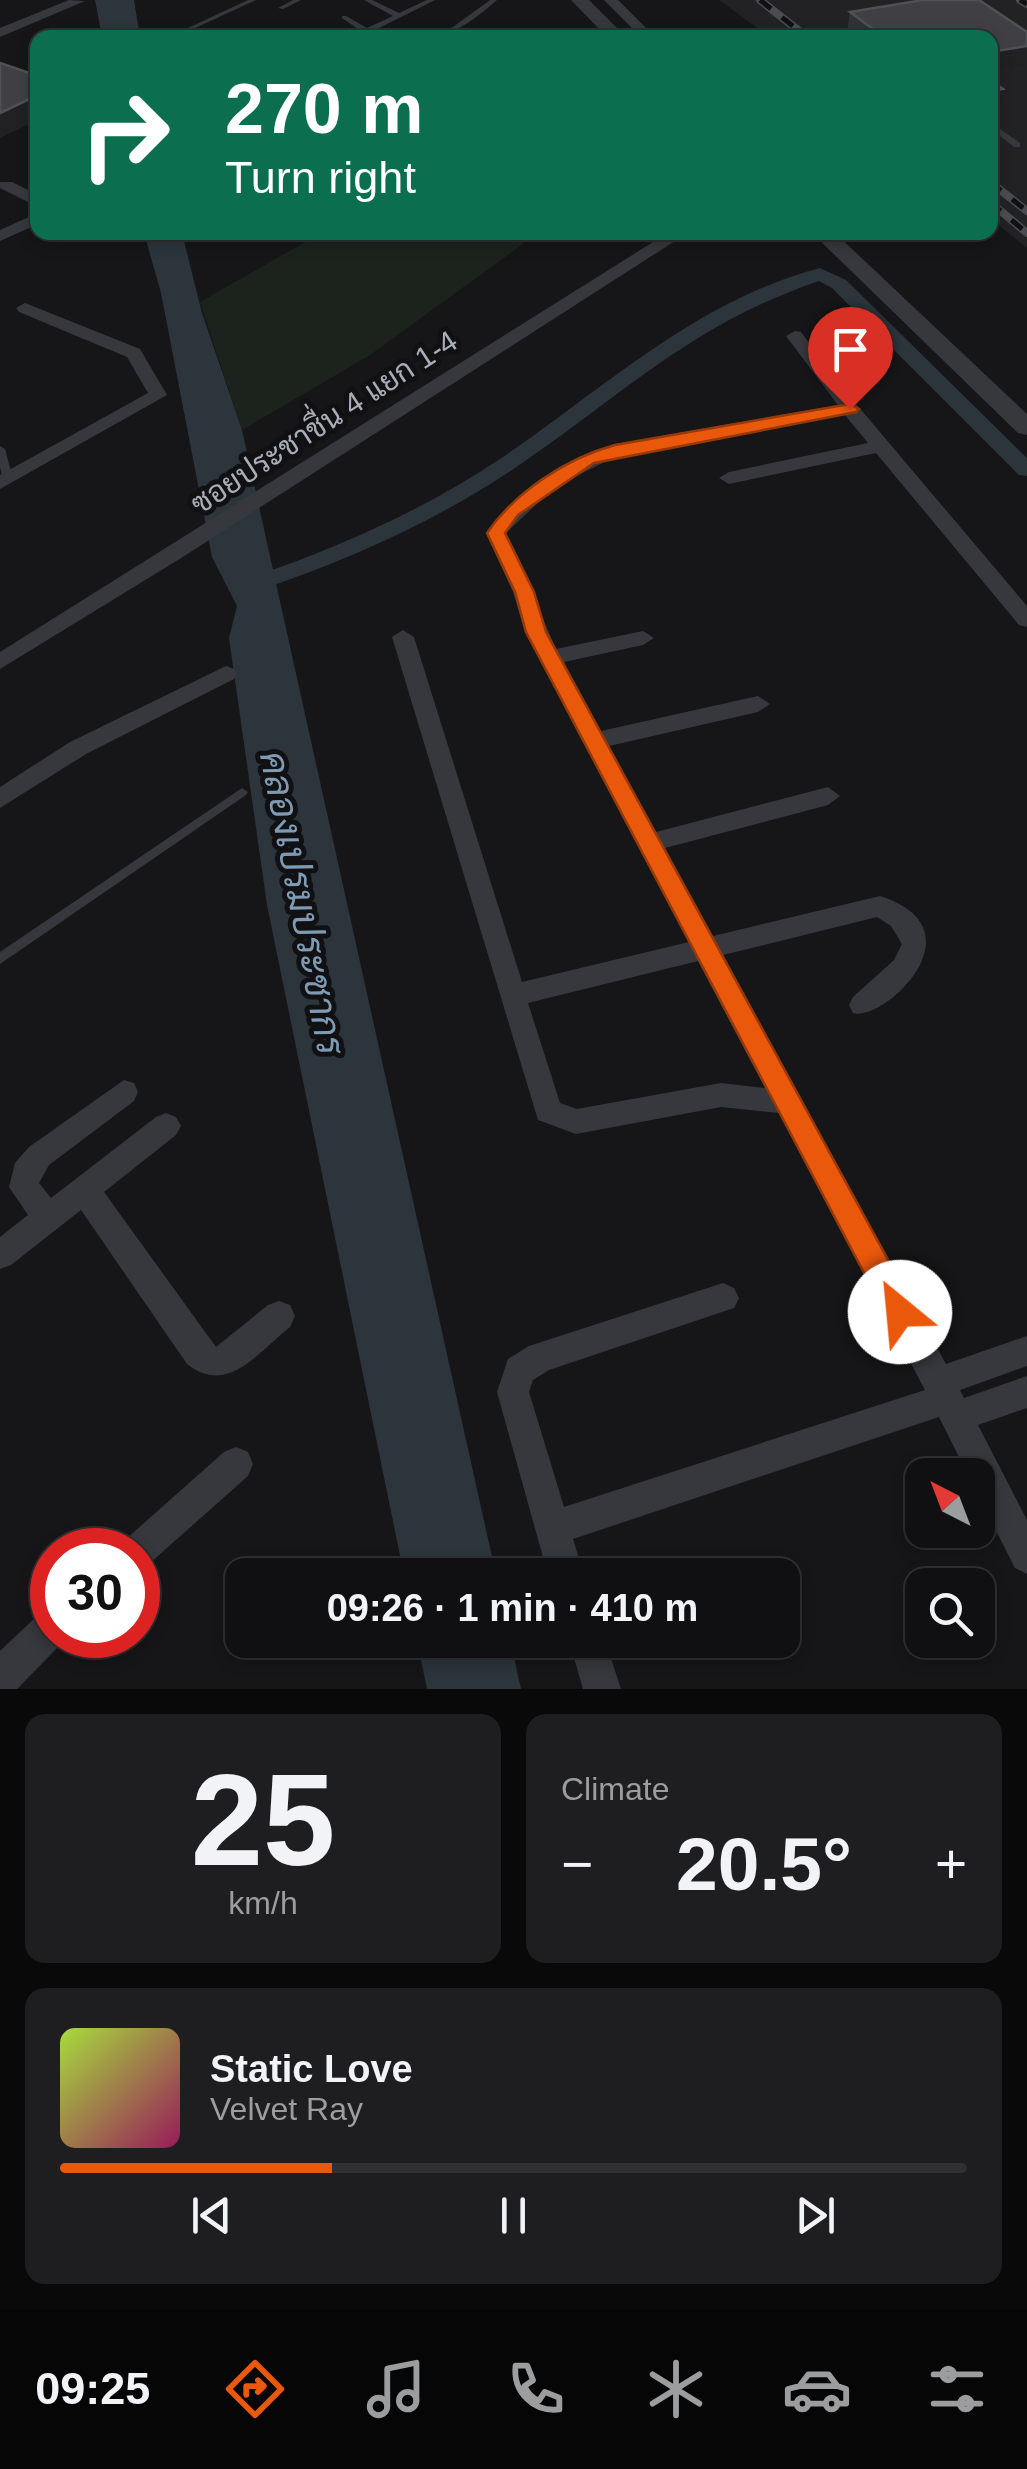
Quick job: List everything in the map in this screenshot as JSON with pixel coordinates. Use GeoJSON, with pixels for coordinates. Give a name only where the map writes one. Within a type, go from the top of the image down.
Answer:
{"type":"FeatureCollection","features":[{"type":"Feature","properties":{"kind":"street"},"geometry":{"type":"LineString","coordinates":[[0,33],[78,0]]}},
{"type":"Feature","properties":{"kind":"street"},"geometry":{"type":"LineString","coordinates":[[564,0],[594,30]]}},
{"type":"Feature","properties":{"kind":"street"},"geometry":{"type":"LineString","coordinates":[[578,0],[610,30]]}},
{"type":"Feature","properties":{"kind":"street"},"geometry":{"type":"LineString","coordinates":[[610,0],[642,30]]}},
{"type":"Feature","properties":{"kind":"street"},"geometry":{"type":"LineString","coordinates":[[6,185],[30,198]]}},
{"type":"Feature","properties":{"kind":"street"},"geometry":{"type":"LineString","coordinates":[[0,236],[30,222]]}},
{"type":"Feature","properties":{"kind":"street","name":"ซอยประชาชื่น 4 แยก 1-4"},"geometry":{"type":"LineString","coordinates":[[0,662],[667,240]]}},
{"type":"Feature","properties":{"kind":"street"},"geometry":{"type":"LineString","coordinates":[[829,240],[1027,428]]}},
{"type":"Feature","properties":{"kind":"street"},"geometry":{"type":"LineString","coordinates":[[847,240],[1027,408]]}},
{"type":"Feature","properties":{"kind":"street"},"geometry":{"type":"LineString","coordinates":[[4,481],[158,395],[134,353],[26,308]]}},
{"type":"Feature","properties":{"kind":"street"},"geometry":{"type":"LineString","coordinates":[[795,336],[880,446],[1027,620]]}},
{"type":"Feature","properties":{"kind":"street"},"geometry":{"type":"LineString","coordinates":[[850,409],[615,450],[588,459],[512,511],[496,533],[550,658],[1027,1556]]}},
{"type":"Feature","properties":{"kind":"street"},"geometry":{"type":"LineString","coordinates":[[729,478],[880,446]]}},
{"type":"Feature","properties":{"kind":"street"},"geometry":{"type":"LineString","coordinates":[[403,636],[548,1110],[560,1119],[576,1122],[721,1096],[788,1102]]}},
{"type":"Feature","properties":{"kind":"street"},"geometry":{"type":"LineString","coordinates":[[550,658],[643,638]]}},
{"type":"Feature","properties":{"kind":"street"},"geometry":{"type":"LineString","coordinates":[[0,800],[78,748],[226,674]]}},
{"type":"Feature","properties":{"kind":"street"},"geometry":{"type":"LineString","coordinates":[[595,742],[758,704]]}},
{"type":"Feature","properties":{"kind":"street"},"geometry":{"type":"LineString","coordinates":[[649,843],[828,796]]}},
{"type":"Feature","properties":{"kind":"street"},"geometry":{"type":"LineString","coordinates":[[515,995],[880,906],[902,917],[911,927],[916,937],[914,956],[906,968],[863,1005]]}},
{"type":"Feature","properties":{"kind":"street"},"geometry":{"type":"LineString","coordinates":[[48,1218],[24,1186],[25,1172],[38,1156],[124,1092]]}},
{"type":"Feature","properties":{"kind":"street"},"geometry":{"type":"LineString","coordinates":[[0,1255],[166,1126]]}},
{"type":"Feature","properties":{"kind":"street"},"geometry":{"type":"LineString","coordinates":[[85,1190],[198,1353],[211,1363],[222,1362],[279,1316]]}},
{"type":"Feature","properties":{"kind":"street"},"geometry":{"type":"LineString","coordinates":[[560,1558],[513,1392],[519,1370],[540,1358],[724,1298]]}},
{"type":"Feature","properties":{"kind":"street"},"geometry":{"type":"LineString","coordinates":[[551,1529],[946,1399],[1027,1351]]}},
{"type":"Feature","properties":{"kind":"street"},"geometry":{"type":"LineString","coordinates":[[946,1399],[1027,1392]]}},
{"type":"Feature","properties":{"kind":"street"},"geometry":{"type":"LineString","coordinates":[[160,1531],[236,1464]]}},
{"type":"Feature","properties":{"kind":"street"},"geometry":{"type":"LineString","coordinates":[[0,1685],[3,1674],[30,1648]]}},
{"type":"Feature","properties":{"kind":"street"},"geometry":{"type":"LineString","coordinates":[[593,1658],[602,1689]]}},
{"type":"Feature","properties":{"kind":"lane"},"geometry":{"type":"LineString","coordinates":[[190,28],[253,0]]}},
{"type":"Feature","properties":{"kind":"lane"},"geometry":{"type":"LineString","coordinates":[[281,8],[298,0]]}},
{"type":"Feature","properties":{"kind":"lane"},"geometry":{"type":"LineString","coordinates":[[367,0],[399,16]]}},
{"type":"Feature","properties":{"kind":"lane"},"geometry":{"type":"LineString","coordinates":[[380,6],[390,0]]}},
{"type":"Feature","properties":{"kind":"lane"},"geometry":{"type":"LineString","coordinates":[[344,17],[370,29],[432,0]]}},
{"type":"Feature","properties":{"kind":"lane"},"geometry":{"type":"LineString","coordinates":[[449,30],[494,0]]}},
{"type":"Feature","properties":{"kind":"lane"},"geometry":{"type":"LineString","coordinates":[[998,130],[1018,145]]}},
{"type":"Feature","properties":{"kind":"lane"},"geometry":{"type":"LineString","coordinates":[[0,449],[4,481]]}},
{"type":"Feature","properties":{"kind":"lane"},"geometry":{"type":"LineString","coordinates":[[0,959],[242,792]]}},
{"type":"Feature","properties":{"kind":"shaded area"},"geometry":{"type":"Polygon","coordinates":[[[719,0],[1027,0],[1027,248],[998,224],[998,30],[760,30],[719,0]]]}},
{"type":"Feature","properties":{"kind":"shaded area"},"geometry":{"type":"Polygon","coordinates":[[[309,240],[528,240],[370,355],[242,430],[200,302],[309,240]]]}},
{"type":"Feature","properties":{"kind":"water"},"geometry":{"type":"Polygon","coordinates":[[[95,0],[134,0],[139,30],[101,30],[95,0]]]}},
{"type":"Feature","properties":{"kind":"water","name":"คลองเปรมประชากร"},"geometry":{"type":"Polygon","coordinates":[[[146,240],[184,240],[202,313],[242,430],[492,1558],[401,1558],[267,905],[229,638],[237,606],[212,557],[161,293],[146,240]]]}},
{"type":"Feature","properties":{"kind":"water"},"geometry":{"type":"Polygon","coordinates":[[[421,1658],[514,1658],[521,1689],[427,1689],[421,1658]]]}},
{"type":"Feature","properties":{"kind":"building"},"geometry":{"type":"Polygon","coordinates":[[[923,0],[979,0],[1027,32],[1027,46],[998,51],[998,30],[874,30],[850,12],[923,0]]]}},
{"type":"Feature","properties":{"kind":"building"},"geometry":{"type":"Polygon","coordinates":[[[0,63],[30,73],[30,99],[0,113],[0,63]]]}},
{"type":"Feature","properties":{"kind":"waterway"},"geometry":{"type":"LineString","coordinates":[[246,587],[348,549],[445,501],[508,463],[676,340],[745,303],[820,274],[839,284],[1027,470]]}},
{"type":"Feature","properties":{"kind":"railway"},"geometry":{"type":"LineString","coordinates":[[760,0],[798,30]]}},
{"type":"Feature","properties":{"kind":"railway"},"geometry":{"type":"LineString","coordinates":[[1020,0],[1027,4]]}},
{"type":"Feature","properties":{"kind":"railway"},"geometry":{"type":"LineString","coordinates":[[998,188],[1027,211]]}},
{"type":"Feature","properties":{"kind":"railway"},"geometry":{"type":"LineString","coordinates":[[998,209],[1027,233]]}},
{"type":"Feature","properties":{"kind":"route"},"geometry":{"type":"LineString","coordinates":[[850,409],[615,450],[588,459],[512,511],[496,533],[524,592],[536,632],[900,1312]]}}]}
